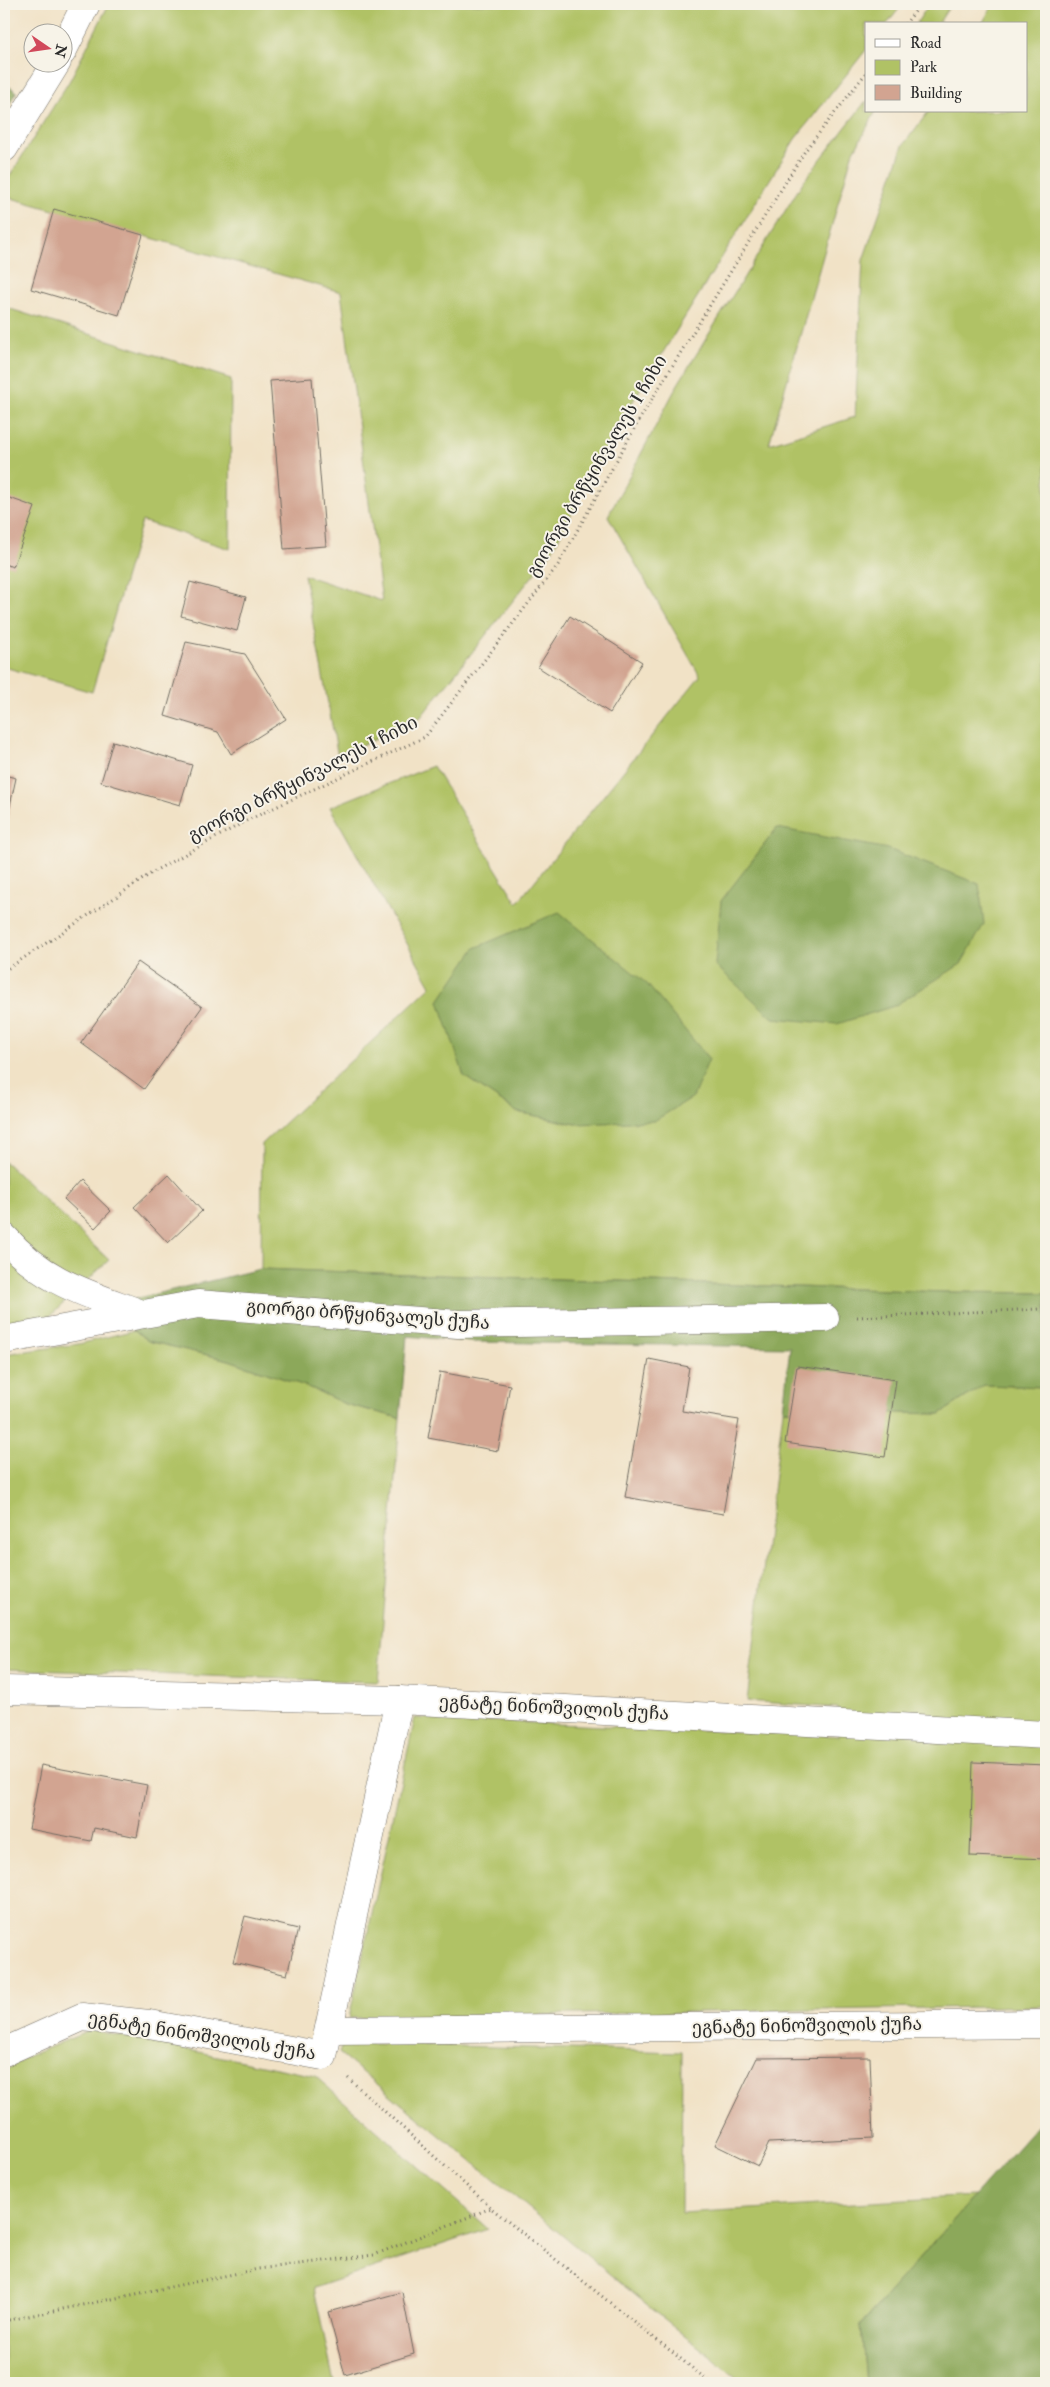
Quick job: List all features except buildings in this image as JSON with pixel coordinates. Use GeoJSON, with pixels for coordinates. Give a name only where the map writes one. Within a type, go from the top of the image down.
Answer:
{"type":"FeatureCollection","features":[{"type":"Feature","properties":{"kind":"street"},"geometry":{"type":"LineString","coordinates":[[72,32],[86,4]]}},
{"type":"Feature","properties":{"kind":"street"},"geometry":{"type":"LineString","coordinates":[[4,148],[51,72]]}},
{"type":"Feature","properties":{"kind":"street"},"geometry":{"type":"LineString","coordinates":[[4,1236],[22,1257],[58,1282],[142,1314]]}},
{"type":"Feature","properties":{"kind":"street","name":"გიორგი ბრწყინვალეს ქუჩა"},"geometry":{"type":"LineString","coordinates":[[4,1340],[198,1304],[458,1324],[825,1318]]}},
{"type":"Feature","properties":{"kind":"street"},"geometry":{"type":"LineString","coordinates":[[4,1690],[399,1700]]}},
{"type":"Feature","properties":{"kind":"street","name":"ეგნატე ნინოშვილის ქუჩა"},"geometry":{"type":"LineString","coordinates":[[326,2043],[399,1700],[1046,1735]]}},
{"type":"Feature","properties":{"kind":"street","name":"ეგნატე ნინოშვილის ქუჩა"},"geometry":{"type":"LineString","coordinates":[[4,2052],[82,2017],[326,2043],[1046,2024]]}},
{"type":"Feature","properties":{"kind":"path"},"geometry":{"type":"LineString","coordinates":[[907,22],[921,4]]}},
{"type":"Feature","properties":{"kind":"path","name":"გიორგი ბრწყინვალეს I ჩიხი"},"geometry":{"type":"LineString","coordinates":[[4,971],[158,869],[248,820],[425,737],[558,565],[641,417],[806,151],[865,74]]}},
{"type":"Feature","properties":{"kind":"path"},"geometry":{"type":"LineString","coordinates":[[825,1318],[1030,1310],[1046,1307]]}},
{"type":"Feature","properties":{"kind":"path"},"geometry":{"type":"LineString","coordinates":[[326,2043],[491,2208],[711,2383]]}},
{"type":"Feature","properties":{"kind":"path"},"geometry":{"type":"LineString","coordinates":[[4,2321],[258,2269],[374,2255],[491,2208]]}},
{"type":"Feature","properties":{"kind":"green space"},"geometry":{"type":"Polygon","coordinates":[[[109,4],[903,4],[889,22],[865,22],[865,51],[795,139],[620,422],[550,554],[420,718],[338,757],[304,575],[382,601],[341,292],[4,196],[4,185],[70,80],[109,4]]]}},
{"type":"Feature","properties":{"kind":"green space"},"geometry":{"type":"Polygon","coordinates":[[[929,4],[951,4],[939,22],[917,22],[929,4]]]}},
{"type":"Feature","properties":{"kind":"green space"},"geometry":{"type":"Polygon","coordinates":[[[993,4],[1046,4],[1046,1293],[946,1292],[261,1269],[262,1144],[431,986],[330,807],[433,766],[517,903],[700,676],[608,516],[678,384],[803,182],[865,102],[865,112],[875,112],[852,155],[769,444],[855,417],[863,260],[903,145],[928,112],[1028,112],[1028,22],[983,22],[993,4]],[[464,1076],[517,1112],[576,1124],[464,1076]]]}},
{"type":"Feature","properties":{"kind":"green space"},"geometry":{"type":"Polygon","coordinates":[[[4,83],[17,92],[4,112],[4,83]]]}},
{"type":"Feature","properties":{"kind":"green space"},"geometry":{"type":"Polygon","coordinates":[[[4,307],[231,379],[230,549],[142,521],[92,692],[4,667],[4,307]]]}},
{"type":"Feature","properties":{"kind":"green space"},"geometry":{"type":"Polygon","coordinates":[[[777,828],[888,849],[979,884],[984,924],[961,964],[894,1006],[837,1024],[773,1018],[715,965],[721,901],[777,828]]]}},
{"type":"Feature","properties":{"kind":"green space"},"geometry":{"type":"Polygon","coordinates":[[[559,912],[647,984],[709,1059],[693,1097],[654,1121],[576,1124],[517,1112],[464,1076],[439,1001],[475,948],[559,912]]]}},
{"type":"Feature","properties":{"kind":"green space"},"geometry":{"type":"Polygon","coordinates":[[[4,1161],[109,1260],[46,1320],[4,1325],[4,1161]]]}},
{"type":"Feature","properties":{"kind":"green space"},"geometry":{"type":"Polygon","coordinates":[[[260,1269],[946,1292],[1046,1293],[1046,1387],[984,1385],[940,1414],[783,1410],[790,1347],[469,1342],[407,1336],[400,1418],[345,1404],[311,1388],[229,1360],[148,1341],[105,1306],[260,1269]]]}},
{"type":"Feature","properties":{"kind":"green space"},"geometry":{"type":"Polygon","coordinates":[[[135,1330],[148,1341],[229,1360],[311,1388],[345,1404],[400,1418],[378,1682],[4,1669],[4,1354],[79,1344],[135,1330]]]}},
{"type":"Feature","properties":{"kind":"green space"},"geometry":{"type":"Polygon","coordinates":[[[984,1385],[1046,1387],[1046,2006],[349,2018],[415,1718],[839,1736],[838,1708],[747,1701],[783,1410],[940,1414],[984,1385]]]}},
{"type":"Feature","properties":{"kind":"green space"},"geometry":{"type":"Polygon","coordinates":[[[91,2030],[315,2076],[488,2229],[314,2288],[334,2383],[4,2383],[4,2073],[24,2058],[91,2030]]]}},
{"type":"Feature","properties":{"kind":"green space"},"geometry":{"type":"Polygon","coordinates":[[[343,2043],[682,2052],[681,2213],[975,2196],[861,2324],[866,2383],[743,2383],[339,2053],[343,2043]]]}},
{"type":"Feature","properties":{"kind":"green space"},"geometry":{"type":"Polygon","coordinates":[[[1046,2116],[1046,2383],[866,2383],[861,2324],[1046,2116]]]}}]}
